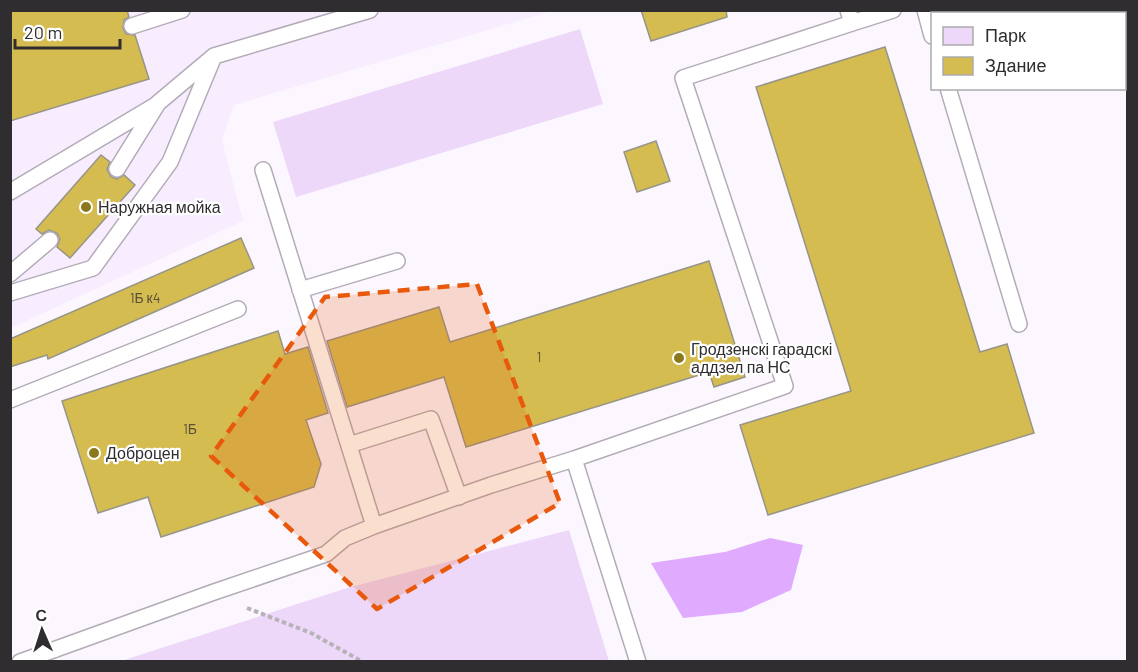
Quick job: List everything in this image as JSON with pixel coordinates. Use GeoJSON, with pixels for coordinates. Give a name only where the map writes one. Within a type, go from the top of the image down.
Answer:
{"type":"FeatureCollection","features":[{"type":"Feature","properties":{"kind":"lane"},"geometry":{"type":"LineString","coordinates":[[132,26],[182,10]]}},
{"type":"Feature","properties":{"kind":"lane"},"geometry":{"type":"LineString","coordinates":[[10,192],[158,103],[214,56],[370,10]]}},
{"type":"Feature","properties":{"kind":"lane"},"geometry":{"type":"LineString","coordinates":[[20,662],[326,554],[345,538],[374,526],[785,386],[683,78],[850,17],[893,10]]}},
{"type":"Feature","properties":{"kind":"lane"},"geometry":{"type":"LineString","coordinates":[[925,10],[931,30]]}},
{"type":"Feature","properties":{"kind":"lane"},"geometry":{"type":"LineString","coordinates":[[10,293],[93,268],[170,162],[214,56]]}},
{"type":"Feature","properties":{"kind":"lane"},"geometry":{"type":"LineString","coordinates":[[949,90],[1019,324]]}},
{"type":"Feature","properties":{"kind":"lane"},"geometry":{"type":"LineString","coordinates":[[117,169],[158,103]]}},
{"type":"Feature","properties":{"kind":"lane"},"geometry":{"type":"LineString","coordinates":[[264,170],[374,526]]}},
{"type":"Feature","properties":{"kind":"lane"},"geometry":{"type":"LineString","coordinates":[[10,274],[50,240]]}},
{"type":"Feature","properties":{"kind":"lane"},"geometry":{"type":"LineString","coordinates":[[300,290],[397,261]]}},
{"type":"Feature","properties":{"kind":"lane"},"geometry":{"type":"LineString","coordinates":[[10,400],[238,309]]}},
{"type":"Feature","properties":{"kind":"lane"},"geometry":{"type":"LineString","coordinates":[[349,445],[431,419],[459,497]]}},
{"type":"Feature","properties":{"kind":"lane"},"geometry":{"type":"LineString","coordinates":[[574,459],[638,662]]}},
{"type":"Feature","properties":{"kind":"lane"},"geometry":{"type":"LineString","coordinates":[[10,652],[14,662]]}},
{"type":"Feature","properties":{"kind":"path"},"geometry":{"type":"LineString","coordinates":[[213,592],[254,612],[311,633],[363,662]]}},
{"type":"Feature","properties":{"kind":"highlighted area"},"geometry":{"type":"Polygon","coordinates":[[[477,284],[560,503],[377,609],[211,456],[325,297],[477,284]]]}},
{"type":"Feature","properties":{"kind":"shaded area"},"geometry":{"type":"Polygon","coordinates":[[[11,11],[552,11],[234,105],[222,140],[243,221],[11,328],[11,11]]]}},
{"type":"Feature","properties":{"kind":"shaded area"},"geometry":{"type":"Polygon","coordinates":[[[770,538],[803,545],[791,590],[742,612],[683,618],[651,563],[725,552],[770,538]]]}},
{"type":"Feature","properties":{"kind":"green space"},"geometry":{"type":"Polygon","coordinates":[[[580,29],[603,104],[296,197],[273,122],[580,29]]]}},
{"type":"Feature","properties":{"kind":"green space"},"geometry":{"type":"Polygon","coordinates":[[[569,530],[609,661],[121,661],[347,588],[569,530]]]}},
{"type":"Feature","properties":{"kind":"building"},"geometry":{"type":"Polygon","coordinates":[[[10,10],[127,10],[129,17],[124,20],[123,28],[126,34],[135,35],[149,79],[10,121],[10,10]]]}},
{"type":"Feature","properties":{"kind":"building"},"geometry":{"type":"Polygon","coordinates":[[[641,10],[726,10],[727,17],[651,41],[641,10]]]}},
{"type":"Feature","properties":{"kind":"building"},"geometry":{"type":"Polygon","coordinates":[[[885,47],[980,352],[1007,344],[1034,433],[768,515],[740,425],[851,391],[756,87],[885,47]]]}},
{"type":"Feature","properties":{"kind":"building"},"geometry":{"type":"Polygon","coordinates":[[[656,141],[670,181],[637,192],[624,152],[656,141]]]}},
{"type":"Feature","properties":{"kind":"building","name":"Наружная мойка"},"geometry":{"type":"Polygon","coordinates":[[[101,155],[110,162],[107,169],[111,177],[117,179],[124,175],[135,185],[70,258],[57,247],[60,239],[57,233],[49,230],[42,234],[36,229],[101,155]]]}},
{"type":"Feature","properties":{"kind":"building"},"geometry":{"type":"Polygon","coordinates":[[[241,238],[254,268],[48,359],[47,355],[10,367],[10,339],[241,238]]]}},
{"type":"Feature","properties":{"kind":"building"},"geometry":{"type":"Polygon","coordinates":[[[709,261],[745,377],[714,387],[709,372],[466,447],[444,377],[347,407],[327,341],[439,307],[450,342],[709,261]]]}},
{"type":"Feature","properties":{"kind":"building"},"geometry":{"type":"Polygon","coordinates":[[[278,331],[285,354],[308,347],[328,413],[306,420],[321,464],[314,487],[161,537],[148,497],[98,513],[62,401],[278,331]]]}},
{"type":"Feature","properties":{"kind":"railway"},"geometry":{"type":"LineString","coordinates":[[1126,53],[1128,64]]}},
{"type":"Feature","properties":{"kind":"place","name":"Наружная мойка"},"geometry":{"type":"Point","coordinates":[86,207]}},
{"type":"Feature","properties":{"kind":"place","name":"Гродзенскі гарадскі аддзел па НС"},"geometry":{"type":"Point","coordinates":[679,358]}},
{"type":"Feature","properties":{"kind":"place","name":"Доброцен"},"geometry":{"type":"Point","coordinates":[94,453]}}]}
